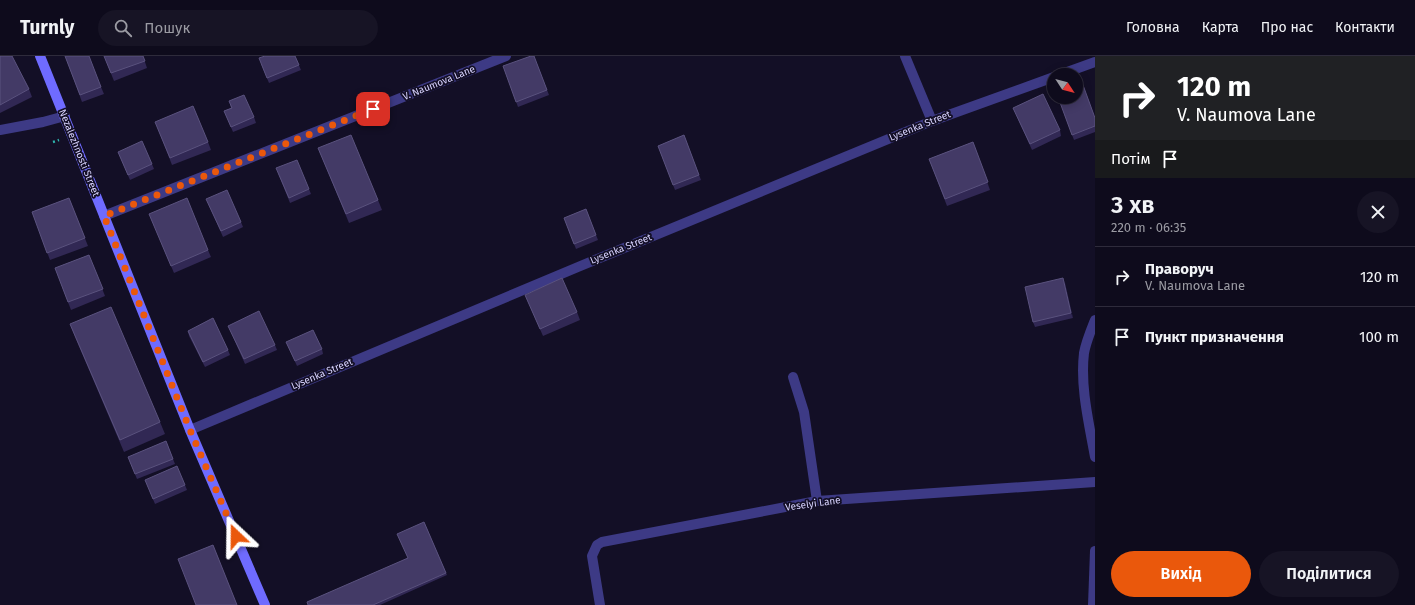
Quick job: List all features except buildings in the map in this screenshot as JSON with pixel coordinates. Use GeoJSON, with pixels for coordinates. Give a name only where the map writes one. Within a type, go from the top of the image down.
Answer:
{"type":"FeatureCollection","features":[{"type":"Feature","properties":{"kind":"street","name":"Nezalezhnosti Street"},"geometry":{"type":"LineString","coordinates":[[40,56],[190,430],[265,605]]}},
{"type":"Feature","properties":{"kind":"street","name":"V. Naumova Lane"},"geometry":{"type":"LineString","coordinates":[[104,216],[506,56]]}},
{"type":"Feature","properties":{"kind":"street"},"geometry":{"type":"LineString","coordinates":[[905,56],[932,121]]}},
{"type":"Feature","properties":{"kind":"street"},"geometry":{"type":"LineString","coordinates":[[1078,68],[1095,62]]}},
{"type":"Feature","properties":{"kind":"street","name":"Lysenka Street"},"geometry":{"type":"LineString","coordinates":[[190,430],[571,270],[932,121],[1047,80]]}},
{"type":"Feature","properties":{"kind":"street"},"geometry":{"type":"LineString","coordinates":[[0,130],[43,122],[65,116]]}},
{"type":"Feature","properties":{"kind":"street"},"geometry":{"type":"LineString","coordinates":[[1095,320],[1084,351],[1083,372],[1086,405],[1095,457]]}},
{"type":"Feature","properties":{"kind":"street"},"geometry":{"type":"LineString","coordinates":[[794,377],[804,412],[817,502]]}},
{"type":"Feature","properties":{"kind":"street","name":"Veselyi Lane"},"geometry":{"type":"LineString","coordinates":[[600,605],[592,556],[594,550],[602,542],[817,502],[1095,482]]}},
{"type":"Feature","properties":{"kind":"street"},"geometry":{"type":"LineString","coordinates":[[1093,605],[1095,551]]}},
{"type":"Feature","properties":{"kind":"route"},"geometry":{"type":"LineString","coordinates":[[236,536],[190,430],[104,216],[373,109]]}}]}
